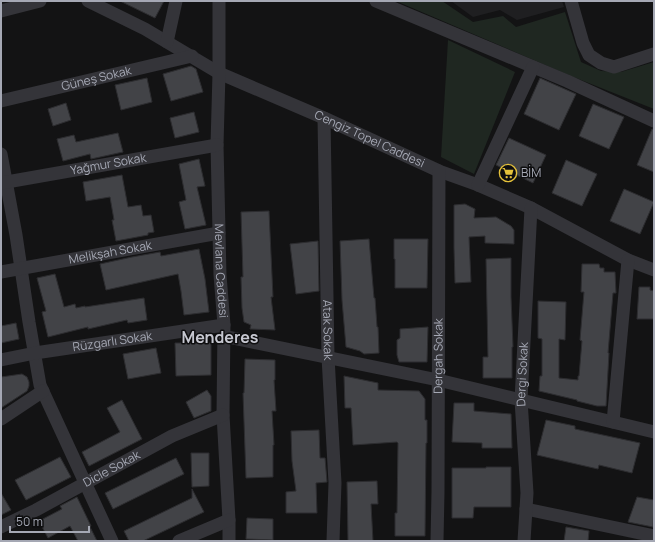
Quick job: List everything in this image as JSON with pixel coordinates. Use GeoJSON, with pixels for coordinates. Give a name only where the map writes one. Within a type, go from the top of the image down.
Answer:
{"type":"FeatureCollection","features":[{"type":"Feature","properties":{"kind":"street"},"geometry":{"type":"LineString","coordinates":[[1,11],[40,1]]}},
{"type":"Feature","properties":{"kind":"street","name":"Cengiz Topel Caddesi"},"geometry":{"type":"LineString","coordinates":[[88,1],[146,29],[219,73],[324,118],[439,171],[478,185],[531,208],[628,260],[654,270]]}},
{"type":"Feature","properties":{"kind":"street"},"geometry":{"type":"LineString","coordinates":[[167,42],[176,1]]}},
{"type":"Feature","properties":{"kind":"street","name":"Mevlana Caddesi"},"geometry":{"type":"LineString","coordinates":[[219,1],[217,145],[220,275],[224,331],[223,415],[229,541]]}},
{"type":"Feature","properties":{"kind":"street"},"geometry":{"type":"LineString","coordinates":[[376,1],[573,84],[654,121]]}},
{"type":"Feature","properties":{"kind":"street"},"geometry":{"type":"LineString","coordinates":[[571,1],[583,43],[589,56],[601,64],[614,67],[654,54]]}},
{"type":"Feature","properties":{"kind":"street","name":"Güneş Sokak"},"geometry":{"type":"LineString","coordinates":[[1,101],[192,56]]}},
{"type":"Feature","properties":{"kind":"street"},"geometry":{"type":"LineString","coordinates":[[478,185],[533,67]]}},
{"type":"Feature","properties":{"kind":"street","name":"Atak Sokak"},"geometry":{"type":"LineString","coordinates":[[324,118],[328,357],[335,483],[333,541]]}},
{"type":"Feature","properties":{"kind":"street","name":"Yağmur Sokak"},"geometry":{"type":"LineString","coordinates":[[4,183],[217,145]]}},
{"type":"Feature","properties":{"kind":"street"},"geometry":{"type":"LineString","coordinates":[[1,154],[4,183],[16,235],[40,385],[112,541]]}},
{"type":"Feature","properties":{"kind":"street","name":"Dergah Sokak"},"geometry":{"type":"LineString","coordinates":[[437,541],[439,171]]}},
{"type":"Feature","properties":{"kind":"street","name":"Dergi Sokak"},"geometry":{"type":"LineString","coordinates":[[524,541],[527,493],[521,400],[531,208]]}},
{"type":"Feature","properties":{"kind":"street","name":"Melikşah Sokak"},"geometry":{"type":"LineString","coordinates":[[1,272],[219,233]]}},
{"type":"Feature","properties":{"kind":"street"},"geometry":{"type":"LineString","coordinates":[[613,422],[628,260]]}},
{"type":"Feature","properties":{"kind":"street","name":"Rüzgarlı Sokak"},"geometry":{"type":"LineString","coordinates":[[1,360],[35,353],[224,331],[328,357],[438,380],[654,432]]}},
{"type":"Feature","properties":{"kind":"street"},"geometry":{"type":"LineString","coordinates":[[1,420],[43,392]]}},
{"type":"Feature","properties":{"kind":"street","name":"Dicle Sokak"},"geometry":{"type":"LineString","coordinates":[[1,527],[36,510],[172,436],[223,415]]}},
{"type":"Feature","properties":{"kind":"street"},"geometry":{"type":"LineString","coordinates":[[526,509],[654,536]]}},
{"type":"Feature","properties":{"kind":"street"},"geometry":{"type":"LineString","coordinates":[[179,541],[229,520]]}},
{"type":"Feature","properties":{"kind":"shaded area"},"geometry":{"type":"Polygon","coordinates":[[[396,1],[442,1],[473,22],[503,16],[516,27],[565,12],[581,62],[601,71],[621,72],[654,62],[654,109],[571,76],[396,1]]]}},
{"type":"Feature","properties":{"kind":"shaded area"},"geometry":{"type":"Polygon","coordinates":[[[451,1],[562,1],[564,7],[517,20],[500,10],[473,17],[451,1]]]}},
{"type":"Feature","properties":{"kind":"shaded area"},"geometry":{"type":"Polygon","coordinates":[[[448,40],[515,72],[474,174],[441,157],[448,40]]]}},
{"type":"Feature","properties":{"kind":"building"},"geometry":{"type":"Polygon","coordinates":[[[120,1],[164,1],[155,18],[120,1]]]}},
{"type":"Feature","properties":{"kind":"building"},"geometry":{"type":"Polygon","coordinates":[[[191,66],[196,69],[203,92],[171,101],[163,74],[191,66]]]}},
{"type":"Feature","properties":{"kind":"building"},"geometry":{"type":"Polygon","coordinates":[[[147,78],[152,102],[121,110],[115,85],[147,78]]]}},
{"type":"Feature","properties":{"kind":"building"},"geometry":{"type":"Polygon","coordinates":[[[540,78],[576,94],[559,130],[524,114],[540,78]]]}},
{"type":"Feature","properties":{"kind":"building"},"geometry":{"type":"Polygon","coordinates":[[[66,103],[71,120],[53,126],[48,109],[66,103]]]}},
{"type":"Feature","properties":{"kind":"building"},"geometry":{"type":"Polygon","coordinates":[[[593,104],[624,117],[609,149],[579,136],[593,104]]]}},
{"type":"Feature","properties":{"kind":"building"},"geometry":{"type":"Polygon","coordinates":[[[194,112],[199,132],[175,138],[170,118],[194,112]]]}},
{"type":"Feature","properties":{"kind":"building"},"geometry":{"type":"Polygon","coordinates":[[[652,129],[654,129],[654,172],[637,165],[652,129]]]}},
{"type":"Feature","properties":{"kind":"building"},"geometry":{"type":"Polygon","coordinates":[[[118,133],[123,152],[91,159],[90,154],[63,161],[57,139],[74,135],[76,142],[118,133]]]}},
{"type":"Feature","properties":{"kind":"building"},"geometry":{"type":"Polygon","coordinates":[[[509,138],[546,155],[533,183],[496,165],[509,138]]]}},
{"type":"Feature","properties":{"kind":"building"},"geometry":{"type":"Polygon","coordinates":[[[199,159],[205,186],[197,187],[206,225],[185,229],[179,202],[186,200],[179,164],[199,159]]]}},
{"type":"Feature","properties":{"kind":"building"},"geometry":{"type":"Polygon","coordinates":[[[566,160],[597,174],[582,206],[552,193],[566,160]]]}},
{"type":"Feature","properties":{"kind":"building"},"geometry":{"type":"Polygon","coordinates":[[[122,175],[128,207],[141,205],[143,216],[151,215],[154,232],[148,233],[148,235],[116,241],[110,197],[86,201],[83,182],[122,175]]]}},
{"type":"Feature","properties":{"kind":"building"},"geometry":{"type":"Polygon","coordinates":[[[624,189],[654,202],[640,234],[610,221],[624,189]]]}},
{"type":"Feature","properties":{"kind":"building"},"geometry":{"type":"Polygon","coordinates":[[[465,204],[475,209],[474,218],[496,217],[511,226],[514,230],[514,244],[485,243],[485,236],[469,237],[471,282],[455,283],[454,205],[465,204]]]}},
{"type":"Feature","properties":{"kind":"building"},"geometry":{"type":"Polygon","coordinates":[[[269,211],[273,297],[271,297],[275,330],[250,329],[251,325],[244,322],[242,308],[241,277],[243,277],[241,212],[269,211]]]}},
{"type":"Feature","properties":{"kind":"building"},"geometry":{"type":"Polygon","coordinates":[[[369,239],[378,327],[379,353],[364,354],[360,351],[346,347],[342,300],[340,241],[369,239]]]}},
{"type":"Feature","properties":{"kind":"building"},"geometry":{"type":"Polygon","coordinates":[[[394,239],[428,239],[427,288],[395,288],[394,239]]]}},
{"type":"Feature","properties":{"kind":"building"},"geometry":{"type":"Polygon","coordinates":[[[318,241],[319,291],[296,294],[290,244],[318,241]]]}},
{"type":"Feature","properties":{"kind":"building"},"geometry":{"type":"Polygon","coordinates":[[[199,249],[205,279],[209,312],[184,315],[178,274],[106,290],[100,264],[160,252],[161,256],[199,249]]]}},
{"type":"Feature","properties":{"kind":"building"},"geometry":{"type":"Polygon","coordinates":[[[511,258],[513,347],[512,378],[483,378],[483,357],[488,357],[486,259],[511,258]]]}},
{"type":"Feature","properties":{"kind":"building"},"geometry":{"type":"Polygon","coordinates":[[[582,264],[599,264],[600,268],[604,268],[604,272],[615,272],[616,293],[613,293],[608,353],[606,406],[597,406],[539,391],[540,376],[542,376],[542,339],[538,338],[538,301],[566,302],[565,340],[559,339],[559,378],[578,380],[582,341],[580,340],[584,292],[581,292],[582,264]]]}},
{"type":"Feature","properties":{"kind":"building"},"geometry":{"type":"Polygon","coordinates":[[[55,274],[64,307],[75,304],[76,308],[85,307],[144,298],[147,320],[128,323],[127,320],[88,329],[88,327],[48,337],[42,312],[46,311],[37,278],[55,274]]]}},
{"type":"Feature","properties":{"kind":"building"},"geometry":{"type":"Polygon","coordinates":[[[639,287],[650,287],[650,290],[654,291],[654,319],[637,319],[639,287]]]}},
{"type":"Feature","properties":{"kind":"building"},"geometry":{"type":"Polygon","coordinates":[[[16,323],[19,339],[1,343],[1,326],[16,323]]]}},
{"type":"Feature","properties":{"kind":"building"},"geometry":{"type":"Polygon","coordinates":[[[428,327],[427,362],[399,362],[397,355],[397,340],[400,338],[400,329],[428,327]]]}},
{"type":"Feature","properties":{"kind":"building"},"geometry":{"type":"Polygon","coordinates":[[[175,343],[211,343],[211,375],[176,376],[175,343]]]}},
{"type":"Feature","properties":{"kind":"building"},"geometry":{"type":"Polygon","coordinates":[[[156,348],[161,373],[128,379],[123,354],[156,348]]]}},
{"type":"Feature","properties":{"kind":"building"},"geometry":{"type":"Polygon","coordinates":[[[245,359],[275,360],[274,380],[276,411],[272,411],[274,445],[273,477],[246,478],[243,393],[245,359]]]}},
{"type":"Feature","properties":{"kind":"building"},"geometry":{"type":"Polygon","coordinates":[[[22,374],[27,377],[29,382],[27,391],[1,408],[1,377],[22,374]]]}},
{"type":"Feature","properties":{"kind":"building"},"geometry":{"type":"Polygon","coordinates":[[[344,376],[378,383],[378,390],[419,391],[425,399],[427,443],[425,536],[395,536],[395,513],[397,513],[398,443],[353,445],[351,408],[345,408],[344,376]]]}},
{"type":"Feature","properties":{"kind":"building"},"geometry":{"type":"Polygon","coordinates":[[[207,390],[211,396],[211,411],[194,418],[186,402],[207,390]]]}},
{"type":"Feature","properties":{"kind":"building"},"geometry":{"type":"Polygon","coordinates":[[[122,400],[142,439],[89,466],[82,452],[120,432],[107,408],[122,400]]]}},
{"type":"Feature","properties":{"kind":"building"},"geometry":{"type":"Polygon","coordinates":[[[454,403],[474,403],[474,411],[511,414],[512,448],[482,448],[482,443],[452,442],[454,403]]]}},
{"type":"Feature","properties":{"kind":"building"},"geometry":{"type":"Polygon","coordinates":[[[546,420],[575,426],[575,429],[640,443],[632,473],[599,465],[598,469],[537,455],[546,420]]]}},
{"type":"Feature","properties":{"kind":"building"},"geometry":{"type":"Polygon","coordinates":[[[319,430],[320,458],[325,458],[327,482],[316,483],[317,513],[286,513],[286,492],[296,491],[292,461],[291,431],[319,430]]]}},
{"type":"Feature","properties":{"kind":"building"},"geometry":{"type":"Polygon","coordinates":[[[191,453],[209,453],[209,486],[192,487],[191,453]]]}},
{"type":"Feature","properties":{"kind":"building"},"geometry":{"type":"Polygon","coordinates":[[[60,457],[71,477],[26,500],[15,480],[60,457]]]}},
{"type":"Feature","properties":{"kind":"building"},"geometry":{"type":"Polygon","coordinates":[[[176,458],[184,474],[113,509],[105,493],[176,458]]]}},
{"type":"Feature","properties":{"kind":"building"},"geometry":{"type":"Polygon","coordinates":[[[511,467],[511,507],[474,507],[473,518],[452,518],[452,468],[511,467]]]}},
{"type":"Feature","properties":{"kind":"building"},"geometry":{"type":"Polygon","coordinates":[[[377,481],[378,504],[371,504],[373,541],[348,541],[347,482],[377,481]]]}},
{"type":"Feature","properties":{"kind":"building"},"geometry":{"type":"Polygon","coordinates":[[[192,489],[204,512],[143,541],[129,541],[124,531],[192,498],[192,489]]]}},
{"type":"Feature","properties":{"kind":"building"},"geometry":{"type":"Polygon","coordinates":[[[1,493],[11,510],[1,515],[1,493]]]}},
{"type":"Feature","properties":{"kind":"building"},"geometry":{"type":"Polygon","coordinates":[[[77,497],[97,541],[78,541],[70,526],[48,538],[39,521],[62,509],[60,506],[77,497]]]}},
{"type":"Feature","properties":{"kind":"building"},"geometry":{"type":"Polygon","coordinates":[[[637,497],[654,500],[653,527],[628,522],[637,497]]]}},
{"type":"Feature","properties":{"kind":"building"},"geometry":{"type":"Polygon","coordinates":[[[247,518],[273,519],[273,540],[246,539],[247,518]]]}},
{"type":"Feature","properties":{"kind":"building"},"geometry":{"type":"Polygon","coordinates":[[[566,527],[589,531],[588,541],[564,541],[566,527]]]}},
{"type":"Feature","properties":{"kind":"place","name":"BİM"},"geometry":{"type":"Point","coordinates":[508,173]}},
{"type":"Feature","properties":{"kind":"district","name":"Menderes"},"geometry":{"type":"Point","coordinates":[220,337]}}]}
